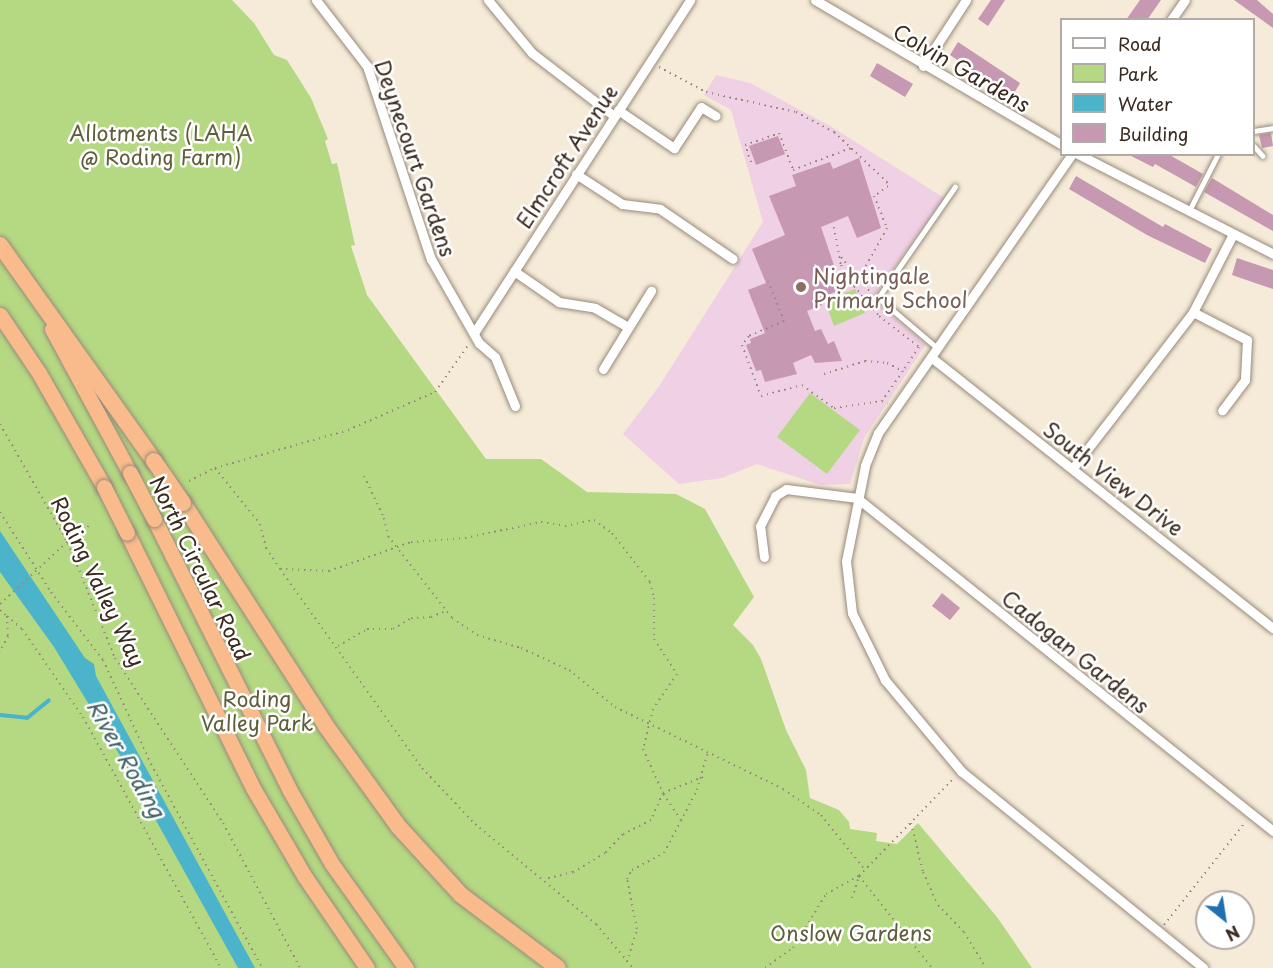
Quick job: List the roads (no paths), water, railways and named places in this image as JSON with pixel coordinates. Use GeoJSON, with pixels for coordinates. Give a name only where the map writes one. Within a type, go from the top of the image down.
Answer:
{"type":"FeatureCollection","features":[{"type":"Feature","properties":{"kind":"highway"},"geometry":{"type":"LineString","coordinates":[[0,245],[183,503],[339,744],[398,826],[461,895],[558,968]]}},
{"type":"Feature","properties":{"kind":"highway","name":"North Circular Road"},"geometry":{"type":"LineString","coordinates":[[0,245],[59,341],[130,472],[289,789],[332,864],[406,968]]}},
{"type":"Feature","properties":{"kind":"highway"},"geometry":{"type":"LineString","coordinates":[[0,315],[55,399],[104,486],[253,788],[305,877],[367,968]]}},
{"type":"Feature","properties":{"kind":"street","name":"Deynecourt Gardens"},"geometry":{"type":"LineString","coordinates":[[316,0],[367,66],[385,112],[423,240],[474,333],[495,357],[515,406]]}},
{"type":"Feature","properties":{"kind":"street"},"geometry":{"type":"LineString","coordinates":[[488,0],[532,52],[616,113],[674,148],[701,107],[716,116]]}},
{"type":"Feature","properties":{"kind":"street","name":"Elmcroft Avenue"},"geometry":{"type":"LineString","coordinates":[[474,333],[690,0]]}},
{"type":"Feature","properties":{"kind":"street","name":"Colvin Gardens"},"geometry":{"type":"LineString","coordinates":[[815,0],[923,66],[1060,144]]}},
{"type":"Feature","properties":{"kind":"street"},"geometry":{"type":"LineString","coordinates":[[923,66],[966,0]]}},
{"type":"Feature","properties":{"kind":"street"},"geometry":{"type":"LineString","coordinates":[[1172,18],[1185,0]]}},
{"type":"Feature","properties":{"kind":"street"},"geometry":{"type":"LineString","coordinates":[[1071,156],[932,358],[878,432],[857,498],[846,561],[852,613],[891,689],[961,771],[1203,968]]}},
{"type":"Feature","properties":{"kind":"street"},"geometry":{"type":"LineString","coordinates":[[1082,156],[1232,236],[1273,254]]}},
{"type":"Feature","properties":{"kind":"street"},"geometry":{"type":"LineString","coordinates":[[576,174],[622,204],[660,209],[733,259]]}},
{"type":"Feature","properties":{"kind":"street"},"geometry":{"type":"LineString","coordinates":[[1073,468],[1194,312],[1232,236]]}},
{"type":"Feature","properties":{"kind":"street"},"geometry":{"type":"LineString","coordinates":[[514,271],[560,302],[595,308],[628,327]]}},
{"type":"Feature","properties":{"kind":"street"},"geometry":{"type":"LineString","coordinates":[[603,369],[651,291]]}},
{"type":"Feature","properties":{"kind":"street"},"geometry":{"type":"LineString","coordinates":[[1194,312],[1247,340],[1245,380],[1222,410]]}},
{"type":"Feature","properties":{"kind":"street","name":"South View Drive"},"geometry":{"type":"LineString","coordinates":[[932,358],[1273,628]]}},
{"type":"Feature","properties":{"kind":"street"},"geometry":{"type":"LineString","coordinates":[[764,557],[760,526],[775,496],[786,489],[857,498]]}},
{"type":"Feature","properties":{"kind":"street","name":"Cadogan Gardens"},"geometry":{"type":"LineString","coordinates":[[857,498],[1273,831]]}},
{"type":"Feature","properties":{"kind":"lane"},"geometry":{"type":"LineString","coordinates":[[1255,131],[1273,128]]}},
{"type":"Feature","properties":{"kind":"lane"},"geometry":{"type":"LineString","coordinates":[[1255,147],[1263,156]]}},
{"type":"Feature","properties":{"kind":"lane"},"geometry":{"type":"LineString","coordinates":[[1188,212],[1217,156]]}},
{"type":"Feature","properties":{"kind":"lane"},"geometry":{"type":"LineString","coordinates":[[938,349],[878,298],[955,187]]}},
{"type":"Feature","properties":{"kind":"water","name":"River Roding"},"geometry":{"type":"Polygon","coordinates":[[[0,531],[85,658],[94,664],[96,676],[255,968],[238,968],[119,754],[54,647],[0,572],[0,531]]]}},
{"type":"Feature","properties":{"kind":"waterway"},"geometry":{"type":"LineString","coordinates":[[0,715],[27,718],[49,700]]}},
{"type":"Feature","properties":{"kind":"place","name":"Nightingale Primary School"},"geometry":{"type":"Point","coordinates":[801,287]}},
{"type":"Feature","properties":{"kind":"park label","name":"Allotments (LAHA @ Roding Farm)"},"geometry":{"type":"Point","coordinates":[161,144]}},
{"type":"Feature","properties":{"kind":"park label","name":"Roding Valley Park"},"geometry":{"type":"Point","coordinates":[257,710]}},
{"type":"Feature","properties":{"kind":"park label","name":"Onslow Gardens"},"geometry":{"type":"Point","coordinates":[851,932]}}]}
